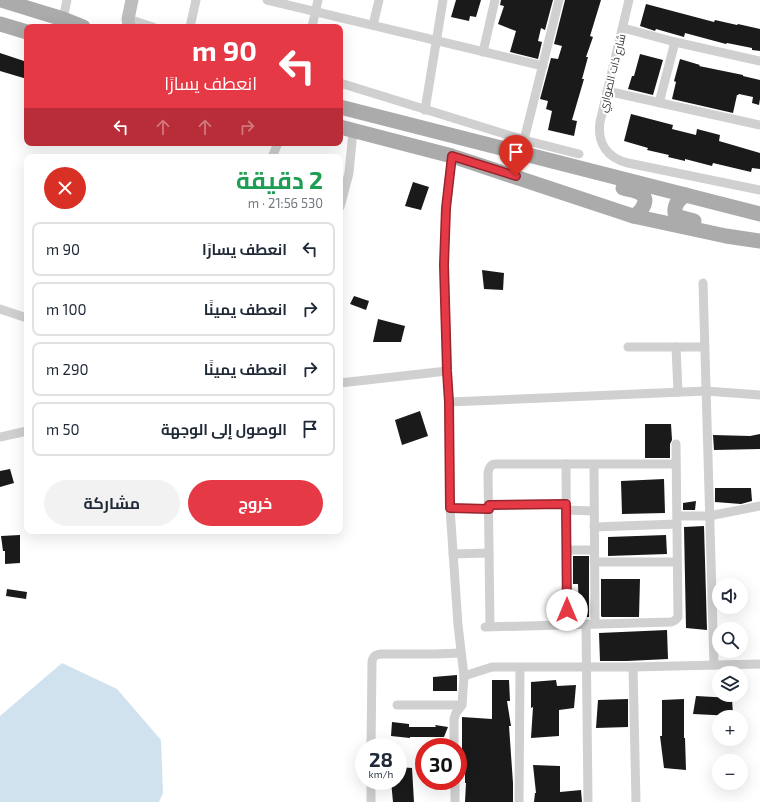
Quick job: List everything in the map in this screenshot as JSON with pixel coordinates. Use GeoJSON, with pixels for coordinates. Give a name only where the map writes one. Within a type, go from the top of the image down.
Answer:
{"type":"FeatureCollection","features":[{"type":"Feature","properties":{"kind":"main road"},"geometry":{"type":"LineString","coordinates":[[1,0],[76,24]]}},
{"type":"Feature","properties":{"kind":"main road"},"geometry":{"type":"LineString","coordinates":[[0,24],[24,31]]}},
{"type":"Feature","properties":{"kind":"main road"},"geometry":{"type":"LineString","coordinates":[[343,108],[576,160],[686,195],[760,214]]}},
{"type":"Feature","properties":{"kind":"main road"},"geometry":{"type":"LineString","coordinates":[[347,129],[452,156],[633,216],[726,236],[760,241]]}},
{"type":"Feature","properties":{"kind":"main road"},"geometry":{"type":"LineString","coordinates":[[576,160],[579,174],[586,178],[642,194],[645,200],[644,206],[640,212],[633,216]]}},
{"type":"Feature","properties":{"kind":"main road"},"geometry":{"type":"LineString","coordinates":[[686,195],[676,204],[674,210],[676,215],[712,225],[726,236]]}},
{"type":"Feature","properties":{"kind":"street"},"geometry":{"type":"LineString","coordinates":[[63,19],[67,0]]}},
{"type":"Feature","properties":{"kind":"street"},"geometry":{"type":"LineString","coordinates":[[125,24],[132,0]]}},
{"type":"Feature","properties":{"kind":"street"},"geometry":{"type":"LineString","coordinates":[[191,24],[196,0]]}},
{"type":"Feature","properties":{"kind":"street"},"geometry":{"type":"LineString","coordinates":[[267,0],[543,66]]}},
{"type":"Feature","properties":{"kind":"street"},"geometry":{"type":"LineString","coordinates":[[313,24],[318,0]]}},
{"type":"Feature","properties":{"kind":"street"},"geometry":{"type":"LineString","coordinates":[[373,25],[379,0]]}},
{"type":"Feature","properties":{"kind":"street"},"geometry":{"type":"LineString","coordinates":[[425,110],[443,0]]}},
{"type":"Feature","properties":{"kind":"street"},"geometry":{"type":"LineString","coordinates":[[483,52],[495,0]]}},
{"type":"Feature","properties":{"kind":"street"},"geometry":{"type":"LineString","coordinates":[[524,140],[559,0]]}},
{"type":"Feature","properties":{"kind":"street","name":"شارع ذات الصواري"},"geometry":{"type":"LineString","coordinates":[[629,0],[599,129],[599,135],[603,146],[611,156],[622,162],[760,190]]}},
{"type":"Feature","properties":{"kind":"street"},"geometry":{"type":"LineString","coordinates":[[623,28],[675,42],[760,61]]}},
{"type":"Feature","properties":{"kind":"street"},"geometry":{"type":"LineString","coordinates":[[659,103],[675,42]]}},
{"type":"Feature","properties":{"kind":"street"},"geometry":{"type":"LineString","coordinates":[[343,84],[524,140],[576,160]]}},
{"type":"Feature","properties":{"kind":"street"},"geometry":{"type":"LineString","coordinates":[[607,91],[760,125]]}},
{"type":"Feature","properties":{"kind":"street"},"geometry":{"type":"LineString","coordinates":[[343,196],[349,173],[347,129]]}},
{"type":"Feature","properties":{"kind":"street"},"geometry":{"type":"LineString","coordinates":[[452,156],[446,208],[444,265],[449,402],[450,508],[458,625],[464,676],[462,705],[456,713],[454,719],[454,738]]}},
{"type":"Feature","properties":{"kind":"street"},"geometry":{"type":"LineString","coordinates":[[702,283],[714,665]]}},
{"type":"Feature","properties":{"kind":"street"},"geometry":{"type":"LineString","coordinates":[[0,309],[24,317]]}},
{"type":"Feature","properties":{"kind":"street"},"geometry":{"type":"LineString","coordinates":[[628,347],[704,347]]}},
{"type":"Feature","properties":{"kind":"street"},"geometry":{"type":"LineString","coordinates":[[676,347],[678,392]]}},
{"type":"Feature","properties":{"kind":"street"},"geometry":{"type":"LineString","coordinates":[[343,383],[447,371]]}},
{"type":"Feature","properties":{"kind":"street"},"geometry":{"type":"LineString","coordinates":[[449,402],[706,391],[760,395]]}},
{"type":"Feature","properties":{"kind":"street"},"geometry":{"type":"LineString","coordinates":[[0,437],[24,432]]}},
{"type":"Feature","properties":{"kind":"street"},"geometry":{"type":"LineString","coordinates":[[676,444],[678,617],[674,622],[488,626],[490,553],[488,473],[489,468],[492,465],[676,464]]}},
{"type":"Feature","properties":{"kind":"street"},"geometry":{"type":"LineString","coordinates":[[566,464],[567,625]]}},
{"type":"Feature","properties":{"kind":"street"},"geometry":{"type":"LineString","coordinates":[[588,802],[587,668],[594,562],[594,465]]}},
{"type":"Feature","properties":{"kind":"street"},"geometry":{"type":"LineString","coordinates":[[594,526],[677,520],[709,516],[760,506]]}},
{"type":"Feature","properties":{"kind":"street"},"geometry":{"type":"LineString","coordinates":[[450,508],[566,507],[594,511]]}},
{"type":"Feature","properties":{"kind":"street"},"geometry":{"type":"LineString","coordinates":[[567,550],[594,550]]}},
{"type":"Feature","properties":{"kind":"street"},"geometry":{"type":"LineString","coordinates":[[453,554],[490,553]]}},
{"type":"Feature","properties":{"kind":"street"},"geometry":{"type":"LineString","coordinates":[[594,562],[677,562]]}},
{"type":"Feature","properties":{"kind":"street"},"geometry":{"type":"LineString","coordinates":[[371,738],[373,657],[377,654],[435,654],[461,652]]}},
{"type":"Feature","properties":{"kind":"street"},"geometry":{"type":"LineString","coordinates":[[464,676],[492,667],[633,668],[760,664]]}},
{"type":"Feature","properties":{"kind":"street"},"geometry":{"type":"LineString","coordinates":[[518,802],[520,668]]}},
{"type":"Feature","properties":{"kind":"street"},"geometry":{"type":"LineString","coordinates":[[633,668],[636,802]]}},
{"type":"Feature","properties":{"kind":"street"},"geometry":{"type":"LineString","coordinates":[[397,705],[462,705]]}},
{"type":"Feature","properties":{"kind":"street"},"geometry":{"type":"LineString","coordinates":[[371,790],[371,802]]}},
{"type":"Feature","properties":{"kind":"street"},"geometry":{"type":"LineString","coordinates":[[455,790],[455,802]]}},
{"type":"Feature","properties":{"kind":"water"},"geometry":{"type":"Polygon","coordinates":[[[62,663],[117,689],[161,740],[163,793],[159,802],[0,802],[0,716],[62,663]]]}},
{"type":"Feature","properties":{"kind":"building"},"geometry":{"type":"Polygon","coordinates":[[[456,0],[481,0],[476,17],[470,16],[469,21],[451,17],[456,0]]]}},
{"type":"Feature","properties":{"kind":"building"},"geometry":{"type":"Polygon","coordinates":[[[501,0],[553,0],[545,30],[541,28],[538,41],[542,42],[538,59],[510,52],[516,31],[498,24],[504,6],[500,5],[501,0]]]}},
{"type":"Feature","properties":{"kind":"building"},"geometry":{"type":"Polygon","coordinates":[[[565,0],[601,0],[590,36],[593,37],[586,57],[588,57],[582,79],[584,79],[572,120],[577,121],[574,136],[548,130],[552,111],[546,109],[548,101],[540,99],[551,58],[558,59],[562,46],[554,44],[565,0]]]}},
{"type":"Feature","properties":{"kind":"building"},"geometry":{"type":"Polygon","coordinates":[[[646,4],[714,22],[715,20],[760,29],[760,51],[685,33],[684,37],[656,29],[655,31],[640,26],[646,4]]]}},
{"type":"Feature","properties":{"kind":"building"},"geometry":{"type":"Polygon","coordinates":[[[0,53],[24,61],[24,78],[0,71],[0,53]]]}},
{"type":"Feature","properties":{"kind":"building"},"geometry":{"type":"Polygon","coordinates":[[[640,54],[663,60],[653,95],[628,89],[632,76],[634,76],[640,54]]]}},
{"type":"Feature","properties":{"kind":"building"},"geometry":{"type":"Polygon","coordinates":[[[680,59],[700,65],[699,66],[760,80],[759,105],[752,103],[753,97],[739,94],[737,95],[733,113],[672,99],[676,82],[674,81],[680,59]]]}},
{"type":"Feature","properties":{"kind":"building"},"geometry":{"type":"Polygon","coordinates":[[[631,114],[673,125],[672,129],[696,135],[697,129],[720,135],[719,141],[760,153],[760,169],[752,168],[751,172],[713,163],[712,166],[685,159],[685,161],[668,157],[669,155],[647,150],[648,148],[624,141],[631,114]]]}},
{"type":"Feature","properties":{"kind":"building"},"geometry":{"type":"Polygon","coordinates":[[[413,182],[429,187],[421,210],[405,206],[413,182]]]}},
{"type":"Feature","properties":{"kind":"building"},"geometry":{"type":"Polygon","coordinates":[[[482,270],[504,273],[503,290],[484,289],[482,270]]]}},
{"type":"Feature","properties":{"kind":"building"},"geometry":{"type":"Polygon","coordinates":[[[354,296],[369,301],[366,310],[350,304],[354,296]]]}},
{"type":"Feature","properties":{"kind":"building"},"geometry":{"type":"Polygon","coordinates":[[[378,319],[405,326],[401,342],[373,342],[378,319]]]}},
{"type":"Feature","properties":{"kind":"building"},"geometry":{"type":"Polygon","coordinates":[[[420,411],[428,436],[402,445],[395,420],[420,411]]]}},
{"type":"Feature","properties":{"kind":"building"},"geometry":{"type":"Polygon","coordinates":[[[645,424],[671,424],[672,440],[670,444],[670,458],[645,458],[645,424]]]}},
{"type":"Feature","properties":{"kind":"building"},"geometry":{"type":"Polygon","coordinates":[[[760,434],[760,449],[714,450],[713,435],[750,436],[760,434]]]}},
{"type":"Feature","properties":{"kind":"building"},"geometry":{"type":"Polygon","coordinates":[[[10,469],[14,483],[0,487],[0,471],[10,469]]]}},
{"type":"Feature","properties":{"kind":"building"},"geometry":{"type":"Polygon","coordinates":[[[664,479],[665,513],[622,514],[621,481],[664,479]]]}},
{"type":"Feature","properties":{"kind":"building"},"geometry":{"type":"Polygon","coordinates":[[[715,488],[751,488],[752,501],[741,504],[715,502],[715,488]]]}},
{"type":"Feature","properties":{"kind":"building"},"geometry":{"type":"Polygon","coordinates":[[[696,501],[695,510],[683,510],[683,503],[696,501]]]}},
{"type":"Feature","properties":{"kind":"building"},"geometry":{"type":"Polygon","coordinates":[[[704,526],[707,630],[686,628],[684,527],[704,526]]]}},
{"type":"Feature","properties":{"kind":"building"},"geometry":{"type":"Polygon","coordinates":[[[20,535],[20,563],[5,564],[5,551],[3,551],[1,536],[20,535]]]}},
{"type":"Feature","properties":{"kind":"building"},"geometry":{"type":"Polygon","coordinates":[[[666,535],[667,554],[608,556],[608,537],[666,535]]]}},
{"type":"Feature","properties":{"kind":"building"},"geometry":{"type":"Polygon","coordinates":[[[573,556],[589,556],[589,617],[579,617],[578,584],[573,584],[573,556]]]}},
{"type":"Feature","properties":{"kind":"building"},"geometry":{"type":"Polygon","coordinates":[[[601,579],[640,579],[639,617],[601,616],[601,579]]]}},
{"type":"Feature","properties":{"kind":"building"},"geometry":{"type":"Polygon","coordinates":[[[7,589],[27,592],[26,599],[6,596],[7,589]]]}},
{"type":"Feature","properties":{"kind":"building"},"geometry":{"type":"Polygon","coordinates":[[[667,630],[668,659],[600,661],[599,633],[667,630]]]}},
{"type":"Feature","properties":{"kind":"building"},"geometry":{"type":"Polygon","coordinates":[[[457,675],[457,691],[433,691],[433,677],[457,675]]]}},
{"type":"Feature","properties":{"kind":"building"},"geometry":{"type":"Polygon","coordinates":[[[492,680],[509,680],[510,701],[507,701],[511,726],[509,726],[513,802],[465,802],[466,790],[467,790],[467,738],[462,738],[462,717],[492,719],[492,680]]]}},
{"type":"Feature","properties":{"kind":"building"},"geometry":{"type":"Polygon","coordinates":[[[556,680],[557,686],[576,685],[574,708],[559,710],[559,736],[531,738],[533,707],[531,708],[531,682],[556,680]]]}},
{"type":"Feature","properties":{"kind":"building"},"geometry":{"type":"Polygon","coordinates":[[[696,696],[712,697],[712,702],[732,702],[733,710],[712,710],[712,715],[693,714],[696,696]]]}},
{"type":"Feature","properties":{"kind":"building"},"geometry":{"type":"Polygon","coordinates":[[[628,699],[628,727],[596,728],[598,700],[628,699]]]}},
{"type":"Feature","properties":{"kind":"building"},"geometry":{"type":"Polygon","coordinates":[[[684,699],[686,770],[664,768],[660,736],[662,736],[662,700],[684,699]]]}},
{"type":"Feature","properties":{"kind":"building"},"geometry":{"type":"Polygon","coordinates":[[[392,722],[409,724],[409,727],[436,727],[435,725],[448,727],[444,737],[410,738],[391,736],[392,722]]]}},
{"type":"Feature","properties":{"kind":"building"},"geometry":{"type":"Polygon","coordinates":[[[533,765],[560,766],[560,792],[581,790],[582,802],[534,802],[536,793],[533,765]]]}},
{"type":"Feature","properties":{"kind":"building"},"geometry":{"type":"Polygon","coordinates":[[[407,768],[412,768],[414,802],[393,802],[392,790],[407,790],[407,768]]]}},
{"type":"Feature","properties":{"kind":"route"},"geometry":{"type":"LineString","coordinates":[[516,176],[452,156],[446,208],[444,265],[449,402],[450,508],[489,509],[489,505],[566,504],[567,610]]}}]}
